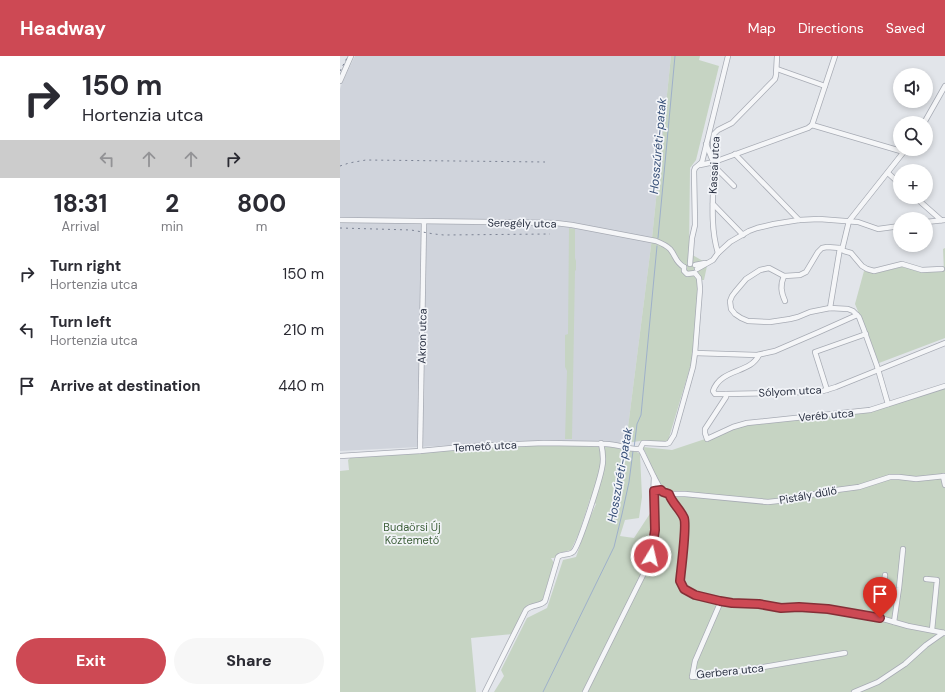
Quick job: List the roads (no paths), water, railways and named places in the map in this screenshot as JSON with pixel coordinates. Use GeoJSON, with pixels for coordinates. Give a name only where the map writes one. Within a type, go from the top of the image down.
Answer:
{"type":"FeatureCollection","features":[{"type":"Feature","properties":{"kind":"street"},"geometry":{"type":"LineString","coordinates":[[340,81],[351,56]]}},
{"type":"Feature","properties":{"kind":"street"},"geometry":{"type":"LineString","coordinates":[[700,165],[728,56]]}},
{"type":"Feature","properties":{"kind":"street","name":"Kassai utca"},"geometry":{"type":"LineString","coordinates":[[718,253],[714,234],[714,136],[716,131],[734,122],[774,79],[777,69],[778,56]]}},
{"type":"Feature","properties":{"kind":"street"},"geometry":{"type":"LineString","coordinates":[[835,56],[812,125],[808,128],[714,163],[700,165],[695,168],[694,225],[691,243],[694,268],[699,278],[700,289],[693,367],[673,439],[669,443],[643,443],[638,449],[642,452],[661,490],[669,494],[685,520],[680,581],[684,589],[695,595],[720,601],[759,604],[781,608],[799,607],[828,609],[880,618],[908,626],[944,633]]}},
{"type":"Feature","properties":{"kind":"street"},"geometry":{"type":"LineString","coordinates":[[777,69],[825,86]]}},
{"type":"Feature","properties":{"kind":"street"},"geometry":{"type":"LineString","coordinates":[[928,116],[945,86]]}},
{"type":"Feature","properties":{"kind":"street"},"geometry":{"type":"LineString","coordinates":[[812,125],[893,147]]}},
{"type":"Feature","properties":{"kind":"street"},"geometry":{"type":"LineString","coordinates":[[706,144],[714,163],[734,186]]}},
{"type":"Feature","properties":{"kind":"street"},"geometry":{"type":"LineString","coordinates":[[735,154],[799,220]]}},
{"type":"Feature","properties":{"kind":"street"},"geometry":{"type":"LineString","coordinates":[[830,308],[841,249],[849,221],[900,156]]}},
{"type":"Feature","properties":{"kind":"street"},"geometry":{"type":"LineString","coordinates":[[888,172],[893,177]]}},
{"type":"Feature","properties":{"kind":"street"},"geometry":{"type":"LineString","coordinates":[[713,204],[743,235]]}},
{"type":"Feature","properties":{"kind":"street"},"geometry":{"type":"LineString","coordinates":[[924,204],[943,220]]}},
{"type":"Feature","properties":{"kind":"street","name":"Seregély utca"},"geometry":{"type":"LineString","coordinates":[[340,217],[347,221]]}},
{"type":"Feature","properties":{"kind":"street"},"geometry":{"type":"LineString","coordinates":[[694,268],[687,264],[684,267],[684,271],[687,274],[694,268],[708,263],[713,260],[730,242],[764,226],[819,218],[858,222],[878,229],[893,227]]}},
{"type":"Feature","properties":{"kind":"street","name":"Seregély utca"},"geometry":{"type":"LineString","coordinates":[[340,220],[556,223],[572,225],[656,241],[669,248],[677,262],[684,267]]}},
{"type":"Feature","properties":{"kind":"street"},"geometry":{"type":"LineString","coordinates":[[933,221],[943,220]]}},
{"type":"Feature","properties":{"kind":"street","name":"Akron utca"},"geometry":{"type":"LineString","coordinates":[[420,451],[424,222]]}},
{"type":"Feature","properties":{"kind":"street"},"geometry":{"type":"LineString","coordinates":[[888,404],[866,334],[859,317],[853,311],[848,309],[830,308],[810,312],[790,319],[770,322],[748,321],[735,314],[731,309],[730,301],[732,296],[746,279],[760,270],[769,268],[784,276],[800,275],[806,272],[818,252],[822,248],[828,247],[841,249],[851,253],[867,270],[902,264],[922,270],[942,269]]}},
{"type":"Feature","properties":{"kind":"street"},"geometry":{"type":"LineString","coordinates":[[784,276],[781,291],[784,301]]}},
{"type":"Feature","properties":{"kind":"street"},"geometry":{"type":"LineString","coordinates":[[695,353],[759,355],[775,351],[857,315]]}},
{"type":"Feature","properties":{"kind":"street"},"geometry":{"type":"LineString","coordinates":[[827,390],[815,352],[866,334]]}},
{"type":"Feature","properties":{"kind":"street","name":"Sólyom utca"},"geometry":{"type":"LineString","coordinates":[[726,394],[782,393],[827,390],[945,343]]}},
{"type":"Feature","properties":{"kind":"street"},"geometry":{"type":"LineString","coordinates":[[726,394],[716,394],[713,391],[715,386],[721,379],[730,373],[750,365],[759,355]]}},
{"type":"Feature","properties":{"kind":"street","name":"Veréb utca"},"geometry":{"type":"LineString","coordinates":[[726,394],[726,398],[705,429],[707,439],[747,423],[870,410],[945,386]]}},
{"type":"Feature","properties":{"kind":"street","name":"Temető utca"},"geometry":{"type":"LineString","coordinates":[[340,456],[436,450],[442,448],[473,446],[528,444],[601,444],[638,449]]}},
{"type":"Feature","properties":{"kind":"street"},"geometry":{"type":"LineString","coordinates":[[485,692],[526,610],[530,606],[542,604],[545,601],[558,557],[561,555],[571,554],[575,549],[590,510],[602,470],[603,455],[601,444]]}},
{"type":"Feature","properties":{"kind":"street"},"geometry":{"type":"LineString","coordinates":[[944,476],[945,485]]}},
{"type":"Feature","properties":{"kind":"street","name":"Pistály dűlő"},"geometry":{"type":"LineString","coordinates":[[669,494],[692,494],[768,502],[859,487],[890,477],[916,479],[944,476]]}},
{"type":"Feature","properties":{"kind":"street"},"geometry":{"type":"LineString","coordinates":[[585,692],[650,561],[655,530],[654,477]]}},
{"type":"Feature","properties":{"kind":"street"},"geometry":{"type":"LineString","coordinates":[[654,491],[661,490]]}},
{"type":"Feature","properties":{"kind":"street"},"geometry":{"type":"LineString","coordinates":[[894,622],[903,550]]}},
{"type":"Feature","properties":{"kind":"street"},"geometry":{"type":"LineString","coordinates":[[880,618],[885,575]]}},
{"type":"Feature","properties":{"kind":"street"},"geometry":{"type":"LineString","coordinates":[[926,579],[939,580],[932,630]]}},
{"type":"Feature","properties":{"kind":"street","name":"Gerbera utca"},"geometry":{"type":"LineString","coordinates":[[720,601],[695,661],[692,677],[740,671],[845,653]]}},
{"type":"Feature","properties":{"kind":"street"},"geometry":{"type":"LineString","coordinates":[[854,692],[878,682],[905,664],[926,645],[944,633]]}},
{"type":"Feature","properties":{"kind":"waterway","name":"Hosszúréti-patak"},"geometry":{"type":"LineString","coordinates":[[658,238],[675,56]]}},
{"type":"Feature","properties":{"kind":"waterway","name":"Hosszúréti-patak"},"geometry":{"type":"LineString","coordinates":[[634,448],[637,424],[641,415],[657,246]]}},
{"type":"Feature","properties":{"kind":"waterway","name":"Hosszúréti-patak"},"geometry":{"type":"LineString","coordinates":[[543,692],[614,547],[629,482],[633,451]]}},
{"type":"Feature","properties":{"kind":"railway"},"geometry":{"type":"LineString","coordinates":[[340,71],[348,56]]}},
{"type":"Feature","properties":{"kind":"railway"},"geometry":{"type":"LineString","coordinates":[[340,166],[366,160],[545,162]]}},
{"type":"Feature","properties":{"kind":"railway"},"geometry":{"type":"LineString","coordinates":[[340,228],[411,230],[444,235],[550,234]]}},
{"type":"Feature","properties":{"kind":"park label","name":"Budaörsi Új Köztemető"},"geometry":{"type":"Point","coordinates":[412,533]}}]}
